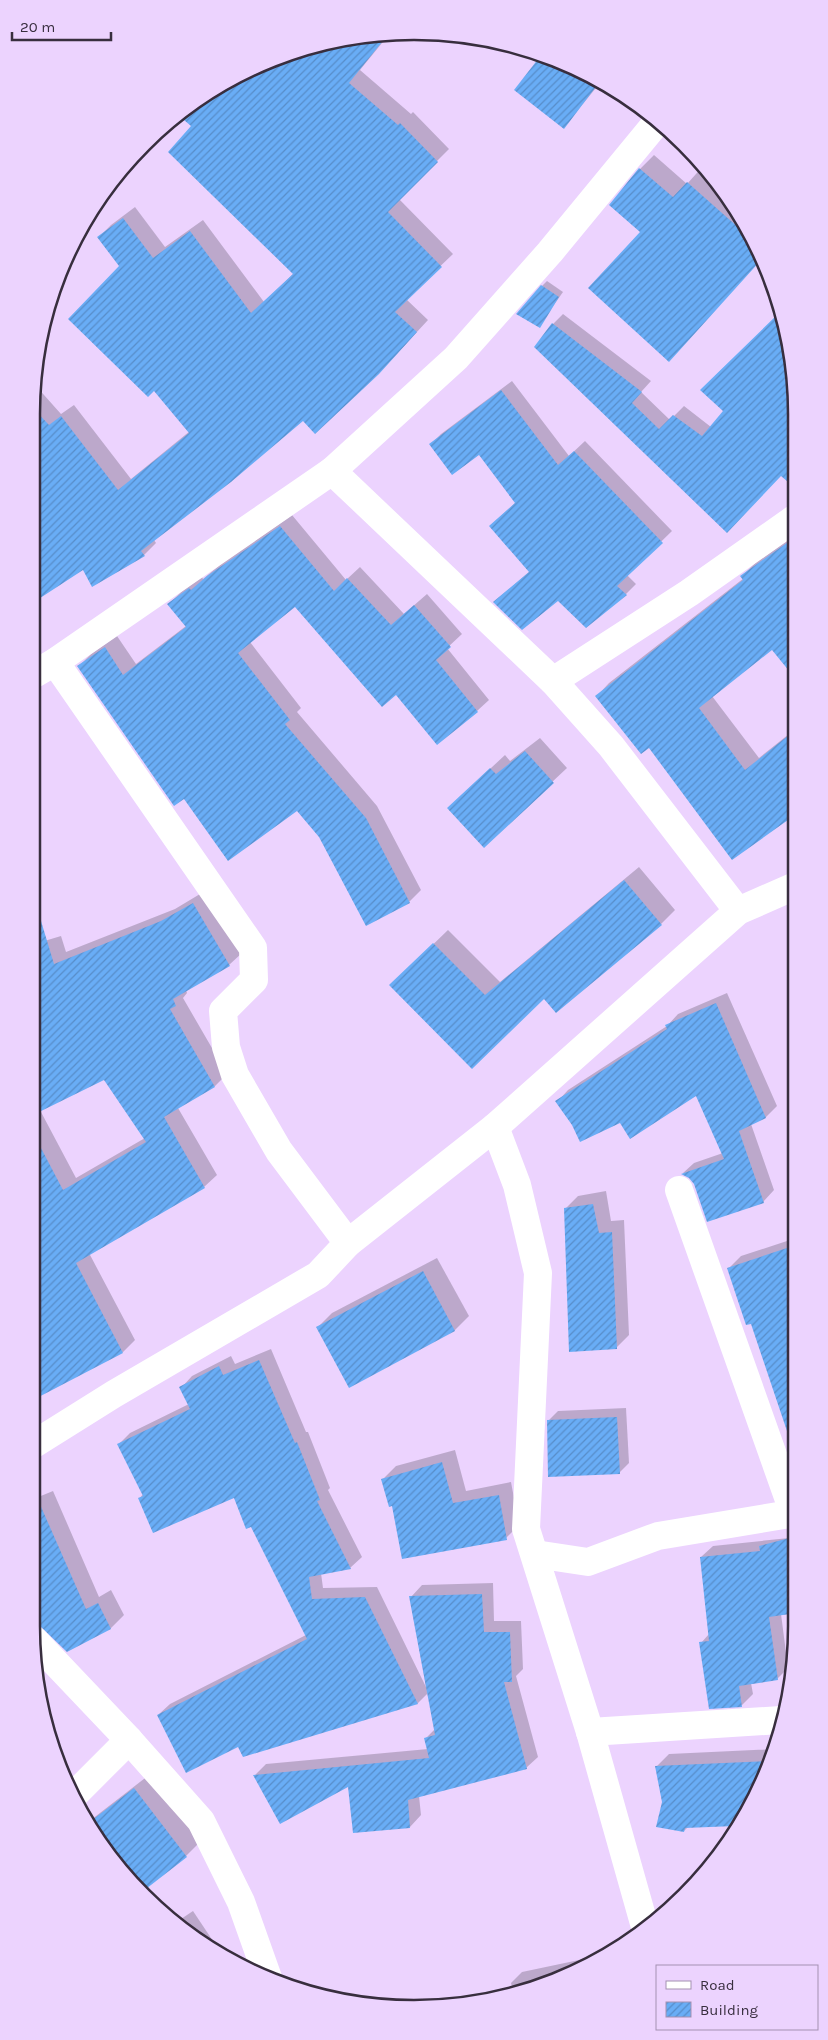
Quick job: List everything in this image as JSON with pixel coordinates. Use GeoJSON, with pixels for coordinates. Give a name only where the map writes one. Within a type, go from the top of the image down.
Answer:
{"type":"FeatureCollection","features":[{"type":"Feature","properties":{"kind":"street"},"geometry":{"type":"LineString","coordinates":[[40,671],[332,470],[456,358],[550,252],[653,127]]}},
{"type":"Feature","properties":{"kind":"street"},"geometry":{"type":"LineString","coordinates":[[332,470],[553,681],[611,746],[738,911]]}},
{"type":"Feature","properties":{"kind":"street"},"geometry":{"type":"LineString","coordinates":[[553,681],[690,593],[788,523]]}},
{"type":"Feature","properties":{"kind":"street"},"geometry":{"type":"LineString","coordinates":[[55,662],[253,948],[254,980],[223,1011],[226,1047],[236,1075],[279,1151],[348,1243]]}},
{"type":"Feature","properties":{"kind":"street"},"geometry":{"type":"LineString","coordinates":[[40,1440],[114,1394],[318,1275],[348,1243],[494,1127],[738,911],[788,889]]}},
{"type":"Feature","properties":{"kind":"street"},"geometry":{"type":"LineString","coordinates":[[494,1127],[517,1184],[538,1273],[526,1530],[590,1732],[644,1922]]}},
{"type":"Feature","properties":{"kind":"street"},"geometry":{"type":"LineString","coordinates":[[679,1190],[788,1494]]}},
{"type":"Feature","properties":{"kind":"street"},"geometry":{"type":"LineString","coordinates":[[535,1554],[588,1562],[658,1536],[788,1514]]}},
{"type":"Feature","properties":{"kind":"street"},"geometry":{"type":"LineString","coordinates":[[41,1647],[129,1740],[201,1821],[241,1902],[265,1969]]}},
{"type":"Feature","properties":{"kind":"street"},"geometry":{"type":"LineString","coordinates":[[590,1732],[776,1720]]}},
{"type":"Feature","properties":{"kind":"street"},"geometry":{"type":"LineString","coordinates":[[79,1790],[129,1740]]}},
{"type":"Feature","properties":{"kind":"building"},"geometry":{"type":"Polygon","coordinates":[[[382,42],[349,83],[398,125],[400,123],[438,162],[388,212],[442,267],[395,312],[417,332],[379,374],[315,434],[303,421],[231,482],[141,551],[145,556],[92,587],[83,570],[40,598],[40,415],[49,425],[61,416],[118,490],[189,433],[154,391],[148,397],[68,319],[119,266],[97,237],[123,218],[153,258],[190,231],[251,313],[293,274],[168,152],[191,126],[183,119],[227,90],[271,68],[341,47],[382,42]]]}},
{"type":"Feature","properties":{"kind":"building"},"geometry":{"type":"Polygon","coordinates":[[[537,61],[557,68],[595,88],[564,129],[514,90],[537,61]]]}},
{"type":"Feature","properties":{"kind":"building"},"geometry":{"type":"Polygon","coordinates":[[[639,168],[673,197],[687,182],[738,227],[757,265],[669,362],[588,288],[640,232],[609,205],[639,168]]]}},
{"type":"Feature","properties":{"kind":"building"},"geometry":{"type":"Polygon","coordinates":[[[541,285],[559,297],[540,328],[516,314],[541,285]]]}},
{"type":"Feature","properties":{"kind":"building"},"geometry":{"type":"Polygon","coordinates":[[[775,317],[785,365],[787,390],[788,482],[781,476],[727,533],[534,347],[552,323],[642,392],[632,403],[659,429],[673,415],[702,436],[723,411],[700,390],[775,317]]]}},
{"type":"Feature","properties":{"kind":"building"},"geometry":{"type":"Polygon","coordinates":[[[501,390],[558,465],[574,451],[663,543],[617,586],[627,595],[586,628],[558,601],[522,630],[493,602],[529,572],[489,526],[515,503],[479,455],[452,475],[429,444],[501,390]]]}},
{"type":"Feature","properties":{"kind":"building"},"geometry":{"type":"Polygon","coordinates":[[[280,526],[334,591],[347,578],[391,625],[414,605],[451,647],[436,660],[478,712],[437,745],[396,695],[382,707],[295,607],[238,653],[290,720],[285,724],[366,818],[410,903],[366,926],[319,837],[297,811],[228,861],[184,799],[174,806],[77,666],[105,647],[123,675],[186,627],[167,604],[189,588],[191,590],[207,576],[280,526]]]}},
{"type":"Feature","properties":{"kind":"building"},"geometry":{"type":"Polygon","coordinates":[[[788,542],[788,670],[772,650],[699,708],[745,770],[788,736],[788,820],[732,860],[649,748],[641,754],[595,696],[743,580],[740,576],[788,542]]]}},
{"type":"Feature","properties":{"kind":"building"},"geometry":{"type":"Polygon","coordinates":[[[525,751],[554,783],[484,848],[447,808],[490,768],[496,774],[525,751]]]}},
{"type":"Feature","properties":{"kind":"building"},"geometry":{"type":"Polygon","coordinates":[[[624,880],[662,925],[556,1013],[544,999],[472,1069],[389,985],[433,943],[485,995],[624,880]]]}},
{"type":"Feature","properties":{"kind":"building"},"geometry":{"type":"Polygon","coordinates":[[[193,903],[230,966],[173,999],[176,1006],[170,1009],[215,1087],[164,1117],[205,1188],[76,1263],[123,1353],[40,1396],[40,1146],[63,1190],[146,1142],[104,1080],[40,1112],[40,918],[54,964],[161,921],[193,903]]]}},
{"type":"Feature","properties":{"kind":"building"},"geometry":{"type":"Polygon","coordinates":[[[716,1003],[766,1118],[739,1131],[764,1203],[707,1222],[694,1184],[689,1178],[681,1174],[724,1159],[696,1096],[630,1139],[620,1123],[580,1142],[572,1125],[555,1101],[667,1029],[665,1025],[716,1003]]]}},
{"type":"Feature","properties":{"kind":"building"},"geometry":{"type":"Polygon","coordinates":[[[593,1204],[599,1233],[612,1232],[617,1349],[569,1352],[564,1208],[593,1204]]]}},
{"type":"Feature","properties":{"kind":"building"},"geometry":{"type":"Polygon","coordinates":[[[788,1248],[788,1434],[751,1324],[746,1325],[727,1268],[788,1248]]]}},
{"type":"Feature","properties":{"kind":"building"},"geometry":{"type":"Polygon","coordinates":[[[423,1271],[455,1331],[349,1388],[316,1327],[423,1271]]]}},
{"type":"Feature","properties":{"kind":"building"},"geometry":{"type":"Polygon","coordinates":[[[259,1360],[295,1443],[297,1442],[320,1500],[317,1501],[351,1569],[309,1577],[312,1599],[365,1597],[418,1704],[243,1757],[238,1747],[186,1773],[157,1715],[307,1639],[251,1527],[246,1529],[234,1498],[153,1533],[138,1498],[143,1496],[117,1444],[190,1409],[179,1387],[219,1366],[223,1375],[259,1360]]]}},
{"type":"Feature","properties":{"kind":"building"},"geometry":{"type":"Polygon","coordinates":[[[617,1417],[620,1474],[548,1477],[547,1420],[617,1417]]]}},
{"type":"Feature","properties":{"kind":"building"},"geometry":{"type":"Polygon","coordinates":[[[442,1462],[453,1503],[499,1495],[507,1540],[402,1559],[392,1506],[389,1507],[381,1479],[442,1462]]]}},
{"type":"Feature","properties":{"kind":"building"},"geometry":{"type":"Polygon","coordinates":[[[40,1504],[86,1609],[98,1603],[111,1629],[67,1652],[40,1626],[40,1504]]]}},
{"type":"Feature","properties":{"kind":"building"},"geometry":{"type":"Polygon","coordinates":[[[788,1538],[788,1614],[769,1617],[778,1680],[739,1686],[742,1707],[709,1709],[699,1642],[709,1641],[700,1557],[760,1551],[759,1546],[788,1538]]]}},
{"type":"Feature","properties":{"kind":"building"},"geometry":{"type":"Polygon","coordinates":[[[482,1594],[484,1632],[510,1632],[512,1682],[504,1682],[527,1769],[408,1800],[410,1828],[353,1833],[348,1787],[280,1824],[253,1775],[429,1758],[424,1738],[435,1735],[409,1596],[482,1594]]]}},
{"type":"Feature","properties":{"kind":"building"},"geometry":{"type":"Polygon","coordinates":[[[763,1761],[730,1826],[685,1828],[684,1832],[656,1827],[662,1802],[655,1766],[763,1761]]]}},
{"type":"Feature","properties":{"kind":"building"},"geometry":{"type":"Polygon","coordinates":[[[134,1788],[187,1857],[148,1888],[117,1854],[94,1819],[134,1788]]]}}]}
